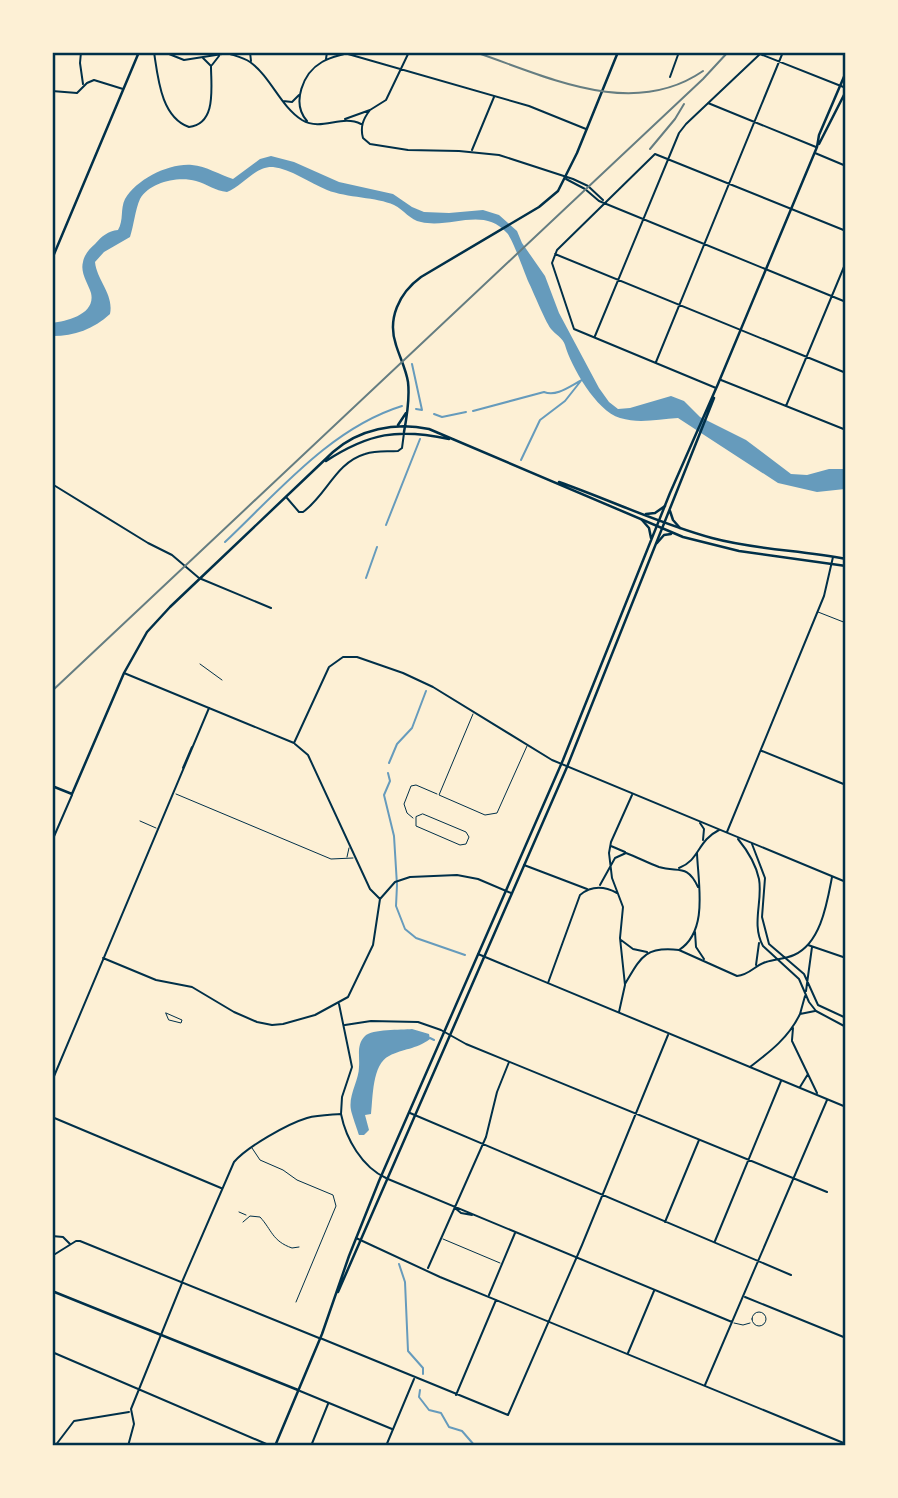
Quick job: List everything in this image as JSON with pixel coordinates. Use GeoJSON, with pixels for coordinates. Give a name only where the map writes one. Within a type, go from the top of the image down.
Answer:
{"type":"FeatureCollection","features":[{"type":"Feature","properties":{"kind":"main road"},"geometry":{"type":"LineString","coordinates":[[52,259],[139,52]]}},
{"type":"Feature","properties":{"kind":"main road"},"geometry":{"type":"LineString","coordinates":[[404,432],[408,383],[394,334],[397,305],[414,282],[548,201],[558,191],[566,178],[618,52]]}},
{"type":"Feature","properties":{"kind":"main road"},"geometry":{"type":"LineString","coordinates":[[817,147],[819,135],[845,72]]}},
{"type":"Feature","properties":{"kind":"main road"},"geometry":{"type":"LineString","coordinates":[[273,1446],[320,1338],[356,1238],[382,1176],[561,764],[656,526],[706,416],[814,153],[845,89]]}},
{"type":"Feature","properties":{"kind":"main road"},"geometry":{"type":"LineString","coordinates":[[395,427],[407,409]]}},
{"type":"Feature","properties":{"kind":"main road"},"geometry":{"type":"LineString","coordinates":[[52,786],[72,794],[124,673],[147,632],[199,578],[339,447],[370,431],[405,426],[429,429],[680,528],[739,544],[845,559]]}},
{"type":"Feature","properties":{"kind":"main road"},"geometry":{"type":"LineString","coordinates":[[322,464],[348,447],[368,439],[404,432],[455,441]]}},
{"type":"Feature","properties":{"kind":"main road"},"geometry":{"type":"LineString","coordinates":[[337,1294],[567,767],[693,446]]}},
{"type":"Feature","properties":{"kind":"main road"},"geometry":{"type":"LineString","coordinates":[[540,475],[656,526],[726,549],[845,566]]}},
{"type":"Feature","properties":{"kind":"main road"},"geometry":{"type":"LineString","coordinates":[[645,514],[655,513],[665,506]]}},
{"type":"Feature","properties":{"kind":"main road"},"geometry":{"type":"LineString","coordinates":[[670,508],[672,519],[680,528]]}},
{"type":"Feature","properties":{"kind":"main road"},"geometry":{"type":"LineString","coordinates":[[642,520],[651,531],[650,543]]}},
{"type":"Feature","properties":{"kind":"main road"},"geometry":{"type":"LineString","coordinates":[[655,545],[665,535],[677,534]]}},
{"type":"Feature","properties":{"kind":"main road"},"geometry":{"type":"LineString","coordinates":[[52,1291],[298,1390]]}},
{"type":"Feature","properties":{"kind":"street"},"geometry":{"type":"LineString","coordinates":[[81,52],[84,85]]}},
{"type":"Feature","properties":{"kind":"street"},"geometry":{"type":"LineString","coordinates":[[154,52],[165,103],[177,121],[189,127],[199,124],[208,114],[211,66],[219,56]]}},
{"type":"Feature","properties":{"kind":"street"},"geometry":{"type":"LineString","coordinates":[[164,52],[184,60],[235,52]]}},
{"type":"Feature","properties":{"kind":"street"},"geometry":{"type":"LineString","coordinates":[[250,52],[248,57],[251,62],[296,115],[307,122],[324,125],[370,110],[386,100],[408,52]]}},
{"type":"Feature","properties":{"kind":"street"},"geometry":{"type":"LineString","coordinates":[[326,60],[327,52]]}},
{"type":"Feature","properties":{"kind":"street"},"geometry":{"type":"LineString","coordinates":[[670,77],[679,52]]}},
{"type":"Feature","properties":{"kind":"street"},"geometry":{"type":"LineString","coordinates":[[656,363],[783,52]]}},
{"type":"Feature","properties":{"kind":"street"},"geometry":{"type":"LineString","coordinates":[[283,101],[292,102],[300,94],[314,69],[343,53],[529,106],[587,129]]}},
{"type":"Feature","properties":{"kind":"street"},"geometry":{"type":"LineString","coordinates":[[594,338],[681,129],[761,53],[845,89]]}},
{"type":"Feature","properties":{"kind":"street"},"geometry":{"type":"LineString","coordinates":[[230,54],[251,62]]}},
{"type":"Feature","properties":{"kind":"street"},"geometry":{"type":"LineString","coordinates":[[203,58],[211,66]]}},
{"type":"Feature","properties":{"kind":"street"},"geometry":{"type":"LineString","coordinates":[[52,91],[77,93],[84,85],[94,80],[124,89]]}},
{"type":"Feature","properties":{"kind":"street"},"geometry":{"type":"LineString","coordinates":[[300,94],[300,112],[307,122]]}},
{"type":"Feature","properties":{"kind":"street"},"geometry":{"type":"LineString","coordinates":[[471,152],[494,96]]}},
{"type":"Feature","properties":{"kind":"street"},"geometry":{"type":"LineString","coordinates":[[708,103],[817,147]]}},
{"type":"Feature","properties":{"kind":"street"},"geometry":{"type":"LineString","coordinates":[[370,110],[362,124],[363,138],[370,144],[408,150],[499,155],[586,185],[605,202]]}},
{"type":"Feature","properties":{"kind":"street"},"geometry":{"type":"LineString","coordinates":[[340,121],[349,120],[362,124]]}},
{"type":"Feature","properties":{"kind":"street"},"geometry":{"type":"LineString","coordinates":[[814,153],[845,166]]}},
{"type":"Feature","properties":{"kind":"street"},"geometry":{"type":"LineString","coordinates":[[717,388],[577,331],[572,326],[552,263],[554,254],[651,155],[658,154],[845,231]]}},
{"type":"Feature","properties":{"kind":"street"},"geometry":{"type":"LineString","coordinates":[[566,178],[600,201],[845,302]]}},
{"type":"Feature","properties":{"kind":"street"},"geometry":{"type":"LineString","coordinates":[[554,254],[845,373]]}},
{"type":"Feature","properties":{"kind":"street"},"geometry":{"type":"LineString","coordinates":[[786,406],[845,262]]}},
{"type":"Feature","properties":{"kind":"street"},"geometry":{"type":"LineString","coordinates":[[720,380],[845,430]]}},
{"type":"Feature","properties":{"kind":"street"},"geometry":{"type":"LineString","coordinates":[[285,496],[299,512],[303,512],[340,469],[354,458],[380,451],[400,450],[404,432]]}},
{"type":"Feature","properties":{"kind":"street"},"geometry":{"type":"LineString","coordinates":[[52,484],[172,555],[199,578],[271,608]]}},
{"type":"Feature","properties":{"kind":"street"},"geometry":{"type":"LineString","coordinates":[[727,833],[818,611],[828,583],[833,557]]}},
{"type":"Feature","properties":{"kind":"street"},"geometry":{"type":"LineString","coordinates":[[818,611],[845,623]]}},
{"type":"Feature","properties":{"kind":"street"},"geometry":{"type":"LineString","coordinates":[[294,743],[329,667],[346,656],[368,660],[412,677],[567,767],[845,882]]}},
{"type":"Feature","properties":{"kind":"street"},"geometry":{"type":"LineString","coordinates":[[200,664],[222,680]]}},
{"type":"Feature","properties":{"kind":"street"},"geometry":{"type":"LineString","coordinates":[[124,673],[294,743],[308,755],[370,889],[380,899]]}},
{"type":"Feature","properties":{"kind":"street"},"geometry":{"type":"LineString","coordinates":[[52,1079],[209,707]]}},
{"type":"Feature","properties":{"kind":"street"},"geometry":{"type":"LineString","coordinates":[[439,795],[474,712]]}},
{"type":"Feature","properties":{"kind":"street"},"geometry":{"type":"LineString","coordinates":[[415,819],[407,813],[404,804],[411,786],[417,785],[485,815],[497,813],[527,746]]}},
{"type":"Feature","properties":{"kind":"street"},"geometry":{"type":"LineString","coordinates":[[761,751],[845,785]]}},
{"type":"Feature","properties":{"kind":"street"},"geometry":{"type":"LineString","coordinates":[[173,793],[323,856],[334,859],[353,858],[358,861]]}},
{"type":"Feature","properties":{"kind":"street"},"geometry":{"type":"LineString","coordinates":[[52,841],[72,794]]}},
{"type":"Feature","properties":{"kind":"street"},"geometry":{"type":"LineString","coordinates":[[618,1013],[625,985],[620,938],[622,907],[610,867],[610,846],[632,794]]}},
{"type":"Feature","properties":{"kind":"street"},"geometry":{"type":"LineString","coordinates":[[419,814],[423,814],[463,830],[468,835],[468,841],[464,845],[457,844],[418,827],[415,825],[415,819],[419,814]]}},
{"type":"Feature","properties":{"kind":"street"},"geometry":{"type":"LineString","coordinates":[[140,821],[158,828]]}},
{"type":"Feature","properties":{"kind":"street"},"geometry":{"type":"LineString","coordinates":[[678,869],[689,863],[703,841],[704,829],[700,822]]}},
{"type":"Feature","properties":{"kind":"street"},"geometry":{"type":"LineString","coordinates":[[703,841],[720,830]]}},
{"type":"Feature","properties":{"kind":"street"},"geometry":{"type":"LineString","coordinates":[[738,838],[750,858],[759,882],[757,921],[760,950],[756,966]]}},
{"type":"Feature","properties":{"kind":"street"},"geometry":{"type":"LineString","coordinates":[[345,858],[349,854],[349,842]]}},
{"type":"Feature","properties":{"kind":"street"},"geometry":{"type":"LineString","coordinates":[[752,844],[765,878],[762,917],[765,937],[774,950],[798,968],[808,980],[818,1004],[845,1018]]}},
{"type":"Feature","properties":{"kind":"street"},"geometry":{"type":"LineString","coordinates":[[610,846],[659,867],[678,869],[692,876],[698,888]]}},
{"type":"Feature","properties":{"kind":"street"},"geometry":{"type":"LineString","coordinates":[[599,887],[615,858],[626,852]]}},
{"type":"Feature","properties":{"kind":"street"},"geometry":{"type":"LineString","coordinates":[[679,950],[691,939],[699,915],[697,853]]}},
{"type":"Feature","properties":{"kind":"street"},"geometry":{"type":"LineString","coordinates":[[523,864],[588,889]]}},
{"type":"Feature","properties":{"kind":"street"},"geometry":{"type":"LineString","coordinates":[[103,958],[156,980],[192,987],[234,1012],[264,1024],[279,1025],[294,1022],[339,1003],[350,995],[371,953],[380,899],[393,884],[416,876],[462,875],[511,894]]}},
{"type":"Feature","properties":{"kind":"street"},"geometry":{"type":"LineString","coordinates":[[620,938],[633,949],[648,952],[656,949],[679,950],[737,976],[745,976],[756,966],[796,954],[808,944],[824,913],[832,876]]}},
{"type":"Feature","properties":{"kind":"street"},"geometry":{"type":"LineString","coordinates":[[548,983],[580,895],[588,889],[599,887],[618,894]]}},
{"type":"Feature","properties":{"kind":"street"},"geometry":{"type":"LineString","coordinates":[[695,931],[696,947],[706,962]]}},
{"type":"Feature","properties":{"kind":"street"},"geometry":{"type":"LineString","coordinates":[[759,940],[775,959],[799,979],[816,1011],[845,1027]]}},
{"type":"Feature","properties":{"kind":"street"},"geometry":{"type":"LineString","coordinates":[[808,944],[845,958]]}},
{"type":"Feature","properties":{"kind":"street"},"geometry":{"type":"LineString","coordinates":[[749,1067],[782,1041],[793,1027],[806,995],[812,947]]}},
{"type":"Feature","properties":{"kind":"street"},"geometry":{"type":"LineString","coordinates":[[625,985],[648,952]]}},
{"type":"Feature","properties":{"kind":"street"},"geometry":{"type":"LineString","coordinates":[[478,954],[845,1107]]}},
{"type":"Feature","properties":{"kind":"street"},"geometry":{"type":"LineString","coordinates":[[339,1003],[352,1067],[342,1097],[341,1114],[347,1135],[360,1157],[382,1176],[732,1322],[743,1325],[752,1322]]}},
{"type":"Feature","properties":{"kind":"street"},"geometry":{"type":"LineString","coordinates":[[800,1013],[816,1011]]}},
{"type":"Feature","properties":{"kind":"street"},"geometry":{"type":"LineString","coordinates":[[345,1025],[371,1021],[412,1021],[426,1024],[827,1192]]}},
{"type":"Feature","properties":{"kind":"street"},"geometry":{"type":"LineString","coordinates":[[793,1027],[792,1041],[817,1096]]}},
{"type":"Feature","properties":{"kind":"street"},"geometry":{"type":"LineString","coordinates":[[52,1256],[80,1241],[505,1415],[510,1414],[668,1034]]}},
{"type":"Feature","properties":{"kind":"street"},"geometry":{"type":"LineString","coordinates":[[782,1041],[792,1041]]}},
{"type":"Feature","properties":{"kind":"street"},"geometry":{"type":"LineString","coordinates":[[428,1269],[483,1144],[497,1092],[510,1061]]}},
{"type":"Feature","properties":{"kind":"street"},"geometry":{"type":"LineString","coordinates":[[799,1088],[808,1072]]}},
{"type":"Feature","properties":{"kind":"street"},"geometry":{"type":"LineString","coordinates":[[714,1243],[781,1080]]}},
{"type":"Feature","properties":{"kind":"street"},"geometry":{"type":"LineString","coordinates":[[705,1386],[827,1099]]}},
{"type":"Feature","properties":{"kind":"street"},"geometry":{"type":"LineString","coordinates":[[409,1113],[791,1275]]}},
{"type":"Feature","properties":{"kind":"street"},"geometry":{"type":"LineString","coordinates":[[128,1446],[134,1424],[131,1412],[139,1389],[234,1162],[296,1122],[310,1117],[341,1114]]}},
{"type":"Feature","properties":{"kind":"street"},"geometry":{"type":"LineString","coordinates":[[52,1117],[222,1189]]}},
{"type":"Feature","properties":{"kind":"street"},"geometry":{"type":"LineString","coordinates":[[665,1223],[700,1139]]}},
{"type":"Feature","properties":{"kind":"street"},"geometry":{"type":"LineString","coordinates":[[252,1148],[260,1160],[335,1198],[337,1205],[296,1301]]}},
{"type":"Feature","properties":{"kind":"street"},"geometry":{"type":"LineString","coordinates":[[239,1212],[262,1219],[269,1232],[283,1245],[299,1247]]}},
{"type":"Feature","properties":{"kind":"street"},"geometry":{"type":"LineString","coordinates":[[243,1222],[249,1216]]}},
{"type":"Feature","properties":{"kind":"street"},"geometry":{"type":"LineString","coordinates":[[489,1296],[516,1232]]}},
{"type":"Feature","properties":{"kind":"street"},"geometry":{"type":"LineString","coordinates":[[52,1236],[63,1237],[71,1244]]}},
{"type":"Feature","properties":{"kind":"street"},"geometry":{"type":"LineString","coordinates":[[356,1238],[428,1269],[440,1277],[845,1444]]}},
{"type":"Feature","properties":{"kind":"street"},"geometry":{"type":"LineString","coordinates":[[441,1238],[502,1264]]}},
{"type":"Feature","properties":{"kind":"street"},"geometry":{"type":"LineString","coordinates":[[628,1354],[654,1290]]}},
{"type":"Feature","properties":{"kind":"street"},"geometry":{"type":"LineString","coordinates":[[744,1296],[845,1338]]}},
{"type":"Feature","properties":{"kind":"street"},"geometry":{"type":"LineString","coordinates":[[456,1395],[497,1299]]}},
{"type":"Feature","properties":{"kind":"street"},"geometry":{"type":"LineString","coordinates":[[755,1313],[762,1313],[765,1317],[765,1323],[761,1326],[752,1322],[755,1313]]}},
{"type":"Feature","properties":{"kind":"street"},"geometry":{"type":"LineString","coordinates":[[52,1352],[273,1446]]}},
{"type":"Feature","properties":{"kind":"street"},"geometry":{"type":"LineString","coordinates":[[386,1446],[415,1378]]}},
{"type":"Feature","properties":{"kind":"street"},"geometry":{"type":"LineString","coordinates":[[298,1390],[393,1429]]}},
{"type":"Feature","properties":{"kind":"street"},"geometry":{"type":"LineString","coordinates":[[310,1446],[328,1403]]}},
{"type":"Feature","properties":{"kind":"street"},"geometry":{"type":"LineString","coordinates":[[55,1446],[74,1421],[131,1412]]}},
{"type":"Feature","properties":{"kind":"water"},"geometry":{"type":"Polygon","coordinates":[[[271,156],[294,162],[339,182],[393,194],[424,212],[483,210],[499,215],[517,231],[545,276],[559,313],[609,402],[618,409],[630,408],[671,396],[684,401],[700,417],[746,440],[791,474],[807,475],[829,469],[845,469],[845,489],[817,492],[778,483],[678,418],[635,421],[611,414],[586,387],[561,338],[545,319],[509,236],[498,225],[477,219],[444,223],[421,222],[394,205],[335,193],[280,168],[260,170],[227,192],[189,180],[173,180],[150,188],[140,199],[130,237],[104,252],[95,262],[110,300],[110,314],[83,331],[53,336],[52,323],[73,318],[89,306],[91,293],[82,266],[85,257],[103,236],[118,230],[125,199],[137,185],[154,174],[183,165],[202,167],[233,179],[260,159],[271,156]]]}},
{"type":"Feature","properties":{"kind":"water"},"geometry":{"type":"Polygon","coordinates":[[[412,1029],[429,1034],[430,1039],[383,1060],[374,1082],[371,1114],[365,1115],[369,1130],[364,1135],[359,1135],[350,1105],[359,1072],[359,1047],[362,1039],[374,1032],[412,1029]]]}},
{"type":"Feature","properties":{"kind":"waterway"},"geometry":{"type":"LineString","coordinates":[[412,364],[422,410],[416,409]]}},
{"type":"Feature","properties":{"kind":"waterway"},"geometry":{"type":"LineString","coordinates":[[473,411],[544,392],[559,392],[582,380]]}},
{"type":"Feature","properties":{"kind":"waterway"},"geometry":{"type":"LineString","coordinates":[[521,460],[540,420],[565,401],[580,382]]}},
{"type":"Feature","properties":{"kind":"waterway"},"geometry":{"type":"LineString","coordinates":[[225,542],[329,446],[376,416],[402,406]]}},
{"type":"Feature","properties":{"kind":"waterway"},"geometry":{"type":"LineString","coordinates":[[434,414],[442,417],[466,412]]}},
{"type":"Feature","properties":{"kind":"waterway"},"geometry":{"type":"LineString","coordinates":[[386,525],[420,439]]}},
{"type":"Feature","properties":{"kind":"waterway"},"geometry":{"type":"LineString","coordinates":[[366,578],[377,547]]}},
{"type":"Feature","properties":{"kind":"waterway"},"geometry":{"type":"LineString","coordinates":[[389,763],[397,744],[412,728],[426,691]]}},
{"type":"Feature","properties":{"kind":"waterway"},"geometry":{"type":"LineString","coordinates":[[388,773],[390,781],[384,795],[394,836],[396,906],[405,929],[416,938],[465,955]]}},
{"type":"Feature","properties":{"kind":"waterway"},"geometry":{"type":"LineString","coordinates":[[430,1038],[434,1040]]}},
{"type":"Feature","properties":{"kind":"waterway"},"geometry":{"type":"LineString","coordinates":[[399,1264],[405,1282],[408,1351],[423,1368],[423,1374]]}},
{"type":"Feature","properties":{"kind":"waterway"},"geometry":{"type":"LineString","coordinates":[[420,1390],[419,1397],[429,1410],[441,1413],[449,1427],[462,1431],[475,1446]]}},
{"type":"Feature","properties":{"kind":"railway"},"geometry":{"type":"LineString","coordinates":[[475,52],[560,81],[618,93],[647,92],[676,85],[703,71]]}},
{"type":"Feature","properties":{"kind":"railway"},"geometry":{"type":"LineString","coordinates":[[52,691],[703,79],[728,52]]}},
{"type":"Feature","properties":{"kind":"railway"},"geometry":{"type":"LineString","coordinates":[[650,149],[684,104]]}}]}
